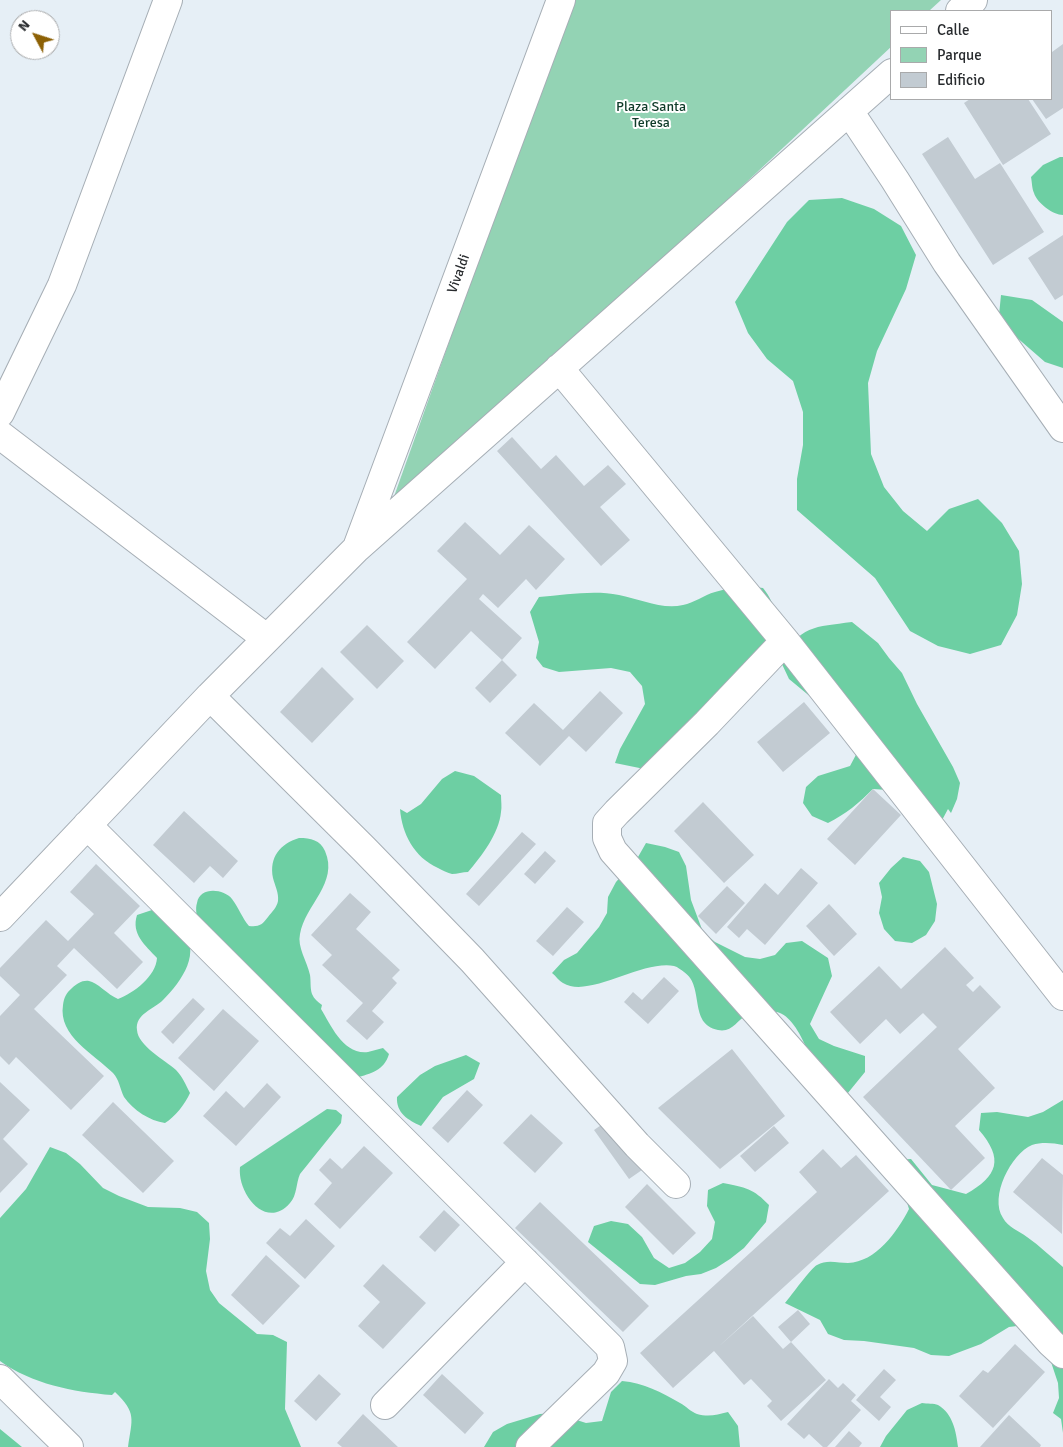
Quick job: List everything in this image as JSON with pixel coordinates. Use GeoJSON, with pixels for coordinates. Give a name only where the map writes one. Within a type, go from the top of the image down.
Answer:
{"type":"FeatureCollection","features":[{"type":"Feature","properties":{"kind":"street"},"geometry":{"type":"LineString","coordinates":[[0,413],[62,285],[168,0]]}},
{"type":"Feature","properties":{"kind":"street","name":"Vivaldi"},"geometry":{"type":"LineString","coordinates":[[357,548],[561,0]]}},
{"type":"Feature","properties":{"kind":"street"},"geometry":{"type":"LineString","coordinates":[[961,10],[973,0]]}},
{"type":"Feature","properties":{"kind":"street"},"geometry":{"type":"LineString","coordinates":[[5,903],[87,825],[266,638],[357,548],[890,74]]}},
{"type":"Feature","properties":{"kind":"street"},"geometry":{"type":"LineString","coordinates":[[849,111],[947,263],[1060,419]]}},
{"type":"Feature","properties":{"kind":"street"},"geometry":{"type":"LineString","coordinates":[[559,368],[785,641],[1063,996]]}},
{"type":"Feature","properties":{"kind":"street"},"geometry":{"type":"LineString","coordinates":[[0,435],[266,638]]}},
{"type":"Feature","properties":{"kind":"street"},"geometry":{"type":"LineString","coordinates":[[785,641],[707,723],[607,823],[607,838],[613,851],[1051,1343],[1063,1354]]}},
{"type":"Feature","properties":{"kind":"street"},"geometry":{"type":"LineString","coordinates":[[210,696],[364,849],[472,960],[636,1145],[676,1184]]}},
{"type":"Feature","properties":{"kind":"street"},"geometry":{"type":"LineString","coordinates":[[87,825],[610,1347],[613,1361],[606,1373],[530,1447]]}},
{"type":"Feature","properties":{"kind":"street"},"geometry":{"type":"LineString","coordinates":[[385,1406],[525,1262]]}},
{"type":"Feature","properties":{"kind":"street"},"geometry":{"type":"LineString","coordinates":[[0,1379],[69,1447]]}},
{"type":"Feature","properties":{"kind":"green space","name":"Plaza Santa Teresa"},"geometry":{"type":"Polygon","coordinates":[[[571,0],[941,0],[930,10],[890,10],[890,48],[386,519],[571,0]]]}},
{"type":"Feature","properties":{"kind":"green space"},"geometry":{"type":"Polygon","coordinates":[[[1063,157],[1063,215],[1050,211],[1038,201],[1033,191],[1031,177],[1043,165],[1063,157]]]}},
{"type":"Feature","properties":{"kind":"green space"},"geometry":{"type":"Polygon","coordinates":[[[842,198],[874,209],[901,226],[916,255],[906,289],[877,351],[868,383],[871,454],[884,487],[903,511],[927,531],[949,509],[978,499],[1002,523],[1019,551],[1022,584],[1017,615],[1001,645],[970,654],[938,646],[910,631],[875,578],[797,510],[797,479],[803,445],[803,412],[793,381],[767,359],[748,333],[735,302],[787,222],[809,200],[842,198]]]}},
{"type":"Feature","properties":{"kind":"green space"},"geometry":{"type":"Polygon","coordinates":[[[1001,295],[1032,300],[1063,322],[1063,368],[1045,362],[1007,329],[999,315],[1001,295]]]}},
{"type":"Feature","properties":{"kind":"green space"},"geometry":{"type":"Polygon","coordinates":[[[745,586],[763,588],[768,594],[774,610],[772,636],[664,773],[615,763],[620,749],[645,704],[642,686],[630,672],[611,668],[559,672],[543,667],[536,658],[539,642],[530,612],[539,597],[599,593],[627,597],[659,605],[675,606],[687,604],[715,592],[745,586]]]}},
{"type":"Feature","properties":{"kind":"green space"},"geometry":{"type":"Polygon","coordinates":[[[852,622],[878,643],[902,673],[917,704],[953,767],[960,783],[957,799],[951,813],[948,809],[941,822],[888,790],[873,789],[852,808],[828,823],[812,816],[803,803],[806,787],[818,776],[850,766],[858,751],[841,722],[789,679],[781,662],[794,641],[809,630],[852,622]]]}},
{"type":"Feature","properties":{"kind":"green space"},"geometry":{"type":"Polygon","coordinates":[[[455,771],[474,776],[501,795],[501,808],[497,828],[479,859],[468,872],[452,874],[443,871],[422,858],[416,851],[403,827],[400,809],[407,813],[421,804],[442,779],[455,771]]]}},
{"type":"Feature","properties":{"kind":"green space"},"geometry":{"type":"Polygon","coordinates":[[[299,838],[311,839],[321,844],[328,863],[325,884],[303,923],[299,939],[310,975],[312,994],[322,1005],[321,1009],[329,1023],[345,1044],[359,1052],[383,1048],[389,1054],[387,1060],[380,1068],[372,1073],[356,1078],[198,923],[196,908],[199,898],[207,892],[218,891],[232,899],[249,926],[262,924],[278,901],[272,870],[274,858],[277,852],[286,844],[299,838]]]}},
{"type":"Feature","properties":{"kind":"green space"},"geometry":{"type":"Polygon","coordinates":[[[646,843],[679,852],[686,866],[691,900],[703,932],[715,942],[745,957],[760,959],[775,955],[786,943],[802,941],[828,958],[832,976],[810,1024],[819,1039],[865,1056],[865,1072],[843,1099],[825,1100],[813,1064],[801,1037],[794,1025],[786,1017],[777,1012],[760,1012],[748,1014],[727,1030],[718,1030],[709,1026],[703,1020],[700,1013],[694,986],[690,978],[675,966],[646,968],[601,983],[574,987],[563,983],[552,973],[564,960],[577,953],[599,927],[607,913],[608,897],[616,882],[638,857],[646,843]]]}},
{"type":"Feature","properties":{"kind":"green space"},"geometry":{"type":"Polygon","coordinates":[[[903,857],[920,861],[929,872],[937,904],[935,921],[926,935],[912,943],[895,941],[884,929],[879,913],[882,897],[879,883],[903,857]]]}},
{"type":"Feature","properties":{"kind":"green space"},"geometry":{"type":"Polygon","coordinates":[[[152,910],[164,914],[180,928],[187,937],[190,946],[187,966],[177,984],[163,1000],[142,1016],[137,1024],[137,1030],[142,1042],[176,1070],[190,1093],[179,1110],[165,1123],[148,1117],[128,1102],[115,1075],[79,1044],[66,1026],[63,1016],[63,1005],[66,996],[70,990],[80,983],[92,982],[118,999],[131,993],[143,983],[153,971],[157,958],[140,939],[136,922],[137,915],[152,910]]]}},
{"type":"Feature","properties":{"kind":"green space"},"geometry":{"type":"Polygon","coordinates":[[[466,1055],[480,1063],[474,1079],[443,1097],[421,1126],[401,1112],[398,1107],[397,1097],[420,1075],[435,1066],[466,1055]]]}},
{"type":"Feature","properties":{"kind":"green space"},"geometry":{"type":"Polygon","coordinates":[[[1063,1100],[1063,1145],[1040,1143],[1032,1145],[1017,1157],[1004,1177],[1000,1188],[999,1209],[1008,1224],[1032,1240],[1063,1267],[1063,1433],[1061,1419],[1053,1413],[1059,1398],[1058,1383],[1047,1350],[1025,1325],[1009,1327],[981,1344],[949,1356],[931,1355],[914,1348],[844,1340],[828,1334],[820,1320],[785,1303],[817,1265],[829,1262],[848,1263],[858,1261],[876,1252],[892,1236],[909,1209],[894,1160],[911,1159],[932,1185],[966,1194],[985,1180],[994,1166],[992,1150],[979,1130],[981,1113],[997,1112],[1028,1117],[1043,1112],[1063,1100]]]}},
{"type":"Feature","properties":{"kind":"green space"},"geometry":{"type":"Polygon","coordinates":[[[327,1109],[336,1110],[342,1115],[341,1123],[300,1174],[294,1197],[290,1203],[281,1211],[272,1213],[263,1211],[248,1197],[243,1188],[240,1167],[327,1109]]]}},
{"type":"Feature","properties":{"kind":"green space"},"geometry":{"type":"Polygon","coordinates":[[[50,1147],[66,1153],[80,1164],[103,1188],[119,1196],[148,1207],[180,1208],[197,1212],[209,1223],[210,1239],[206,1271],[210,1290],[219,1303],[257,1334],[273,1335],[287,1342],[285,1409],[301,1447],[128,1447],[131,1430],[130,1411],[115,1392],[112,1395],[97,1394],[53,1385],[26,1376],[0,1361],[0,1218],[26,1189],[50,1147]]]}},
{"type":"Feature","properties":{"kind":"green space"},"geometry":{"type":"Polygon","coordinates":[[[723,1183],[749,1190],[759,1195],[769,1205],[766,1222],[744,1248],[716,1268],[701,1274],[686,1276],[655,1285],[640,1284],[588,1242],[594,1226],[611,1221],[628,1224],[642,1237],[654,1258],[669,1268],[685,1263],[700,1252],[712,1239],[715,1222],[707,1206],[708,1190],[723,1183]]]}},
{"type":"Feature","properties":{"kind":"green space"},"geometry":{"type":"Polygon","coordinates":[[[622,1381],[652,1389],[697,1414],[712,1415],[728,1412],[738,1426],[740,1447],[484,1447],[493,1432],[507,1424],[540,1414],[555,1413],[586,1423],[602,1421],[611,1392],[622,1381]]]}},
{"type":"Feature","properties":{"kind":"green space"},"geometry":{"type":"Polygon","coordinates":[[[922,1403],[938,1405],[947,1413],[955,1429],[958,1447],[880,1447],[886,1436],[907,1410],[922,1403]]]}},
{"type":"Feature","properties":{"kind":"green space"},"geometry":{"type":"Polygon","coordinates":[[[0,1429],[22,1447],[0,1447],[0,1429]]]}},
{"type":"Feature","properties":{"kind":"building"},"geometry":{"type":"Polygon","coordinates":[[[1063,44],[1063,108],[1046,119],[1033,100],[1053,100],[1053,51],[1063,44]]]}},
{"type":"Feature","properties":{"kind":"building"},"geometry":{"type":"Polygon","coordinates":[[[968,100],[1029,100],[1051,134],[1003,165],[964,103],[968,100]]]}},
{"type":"Feature","properties":{"kind":"building"},"geometry":{"type":"Polygon","coordinates":[[[948,137],[975,179],[1000,163],[1044,232],[993,265],[922,154],[948,137]]]}},
{"type":"Feature","properties":{"kind":"building"},"geometry":{"type":"Polygon","coordinates":[[[1063,235],[1063,295],[1055,300],[1028,258],[1063,235]]]}},
{"type":"Feature","properties":{"kind":"building"},"geometry":{"type":"Polygon","coordinates":[[[512,437],[541,469],[556,455],[584,486],[608,465],[626,484],[600,507],[630,540],[601,566],[497,451],[512,437]]]}},
{"type":"Feature","properties":{"kind":"building"},"geometry":{"type":"Polygon","coordinates":[[[465,522],[500,555],[529,525],[565,559],[536,590],[526,579],[498,608],[483,594],[479,599],[522,638],[502,660],[471,631],[435,669],[407,642],[467,579],[437,551],[465,522]]]}},
{"type":"Feature","properties":{"kind":"building"},"geometry":{"type":"Polygon","coordinates":[[[367,625],[404,661],[377,689],[340,652],[367,625]]]}},
{"type":"Feature","properties":{"kind":"building"},"geometry":{"type":"Polygon","coordinates":[[[502,660],[517,675],[490,703],[475,688],[502,660]]]}},
{"type":"Feature","properties":{"kind":"building"},"geometry":{"type":"Polygon","coordinates":[[[322,667],[354,699],[312,743],[280,712],[322,667]]]}},
{"type":"Feature","properties":{"kind":"building"},"geometry":{"type":"Polygon","coordinates":[[[600,691],[623,713],[586,752],[569,736],[540,766],[505,733],[534,703],[563,730],[600,691]]]}},
{"type":"Feature","properties":{"kind":"building"},"geometry":{"type":"Polygon","coordinates":[[[804,702],[830,733],[783,772],[757,742],[804,702]]]}},
{"type":"Feature","properties":{"kind":"building"},"geometry":{"type":"Polygon","coordinates":[[[873,789],[901,815],[855,865],[827,839],[873,789]]]}},
{"type":"Feature","properties":{"kind":"building"},"geometry":{"type":"Polygon","coordinates":[[[703,802],[754,855],[724,883],[674,831],[703,802]]]}},
{"type":"Feature","properties":{"kind":"building"},"geometry":{"type":"Polygon","coordinates":[[[184,811],[238,861],[223,878],[210,866],[194,883],[153,845],[184,811]]]}},
{"type":"Feature","properties":{"kind":"building"},"geometry":{"type":"Polygon","coordinates":[[[522,832],[536,844],[479,906],[466,894],[522,832]]]}},
{"type":"Feature","properties":{"kind":"building"},"geometry":{"type":"Polygon","coordinates":[[[545,851],[556,861],[535,884],[524,874],[545,851]]]}},
{"type":"Feature","properties":{"kind":"building"},"geometry":{"type":"Polygon","coordinates":[[[96,864],[140,906],[114,933],[143,962],[117,989],[74,948],[57,966],[67,975],[34,1009],[104,1076],[71,1110],[16,1057],[9,1065],[0,1056],[0,1016],[20,995],[0,976],[0,968],[46,920],[68,941],[94,914],[70,892],[96,864]]]}},
{"type":"Feature","properties":{"kind":"building"},"geometry":{"type":"Polygon","coordinates":[[[801,868],[818,883],[765,945],[747,929],[739,938],[727,927],[765,883],[778,895],[801,868]]]}},
{"type":"Feature","properties":{"kind":"building"},"geometry":{"type":"Polygon","coordinates":[[[727,886],[745,903],[716,934],[698,916],[727,886]]]}},
{"type":"Feature","properties":{"kind":"building"},"geometry":{"type":"Polygon","coordinates":[[[350,893],[371,912],[356,929],[400,970],[392,978],[397,983],[372,1011],[384,1022],[367,1040],[346,1021],[363,1003],[322,965],[332,955],[311,935],[350,893]]]}},
{"type":"Feature","properties":{"kind":"building"},"geometry":{"type":"Polygon","coordinates":[[[829,904],[857,934],[834,956],[806,926],[829,904]]]}},
{"type":"Feature","properties":{"kind":"building"},"geometry":{"type":"Polygon","coordinates":[[[567,907],[584,922],[553,956],[536,941],[567,907]]]}},
{"type":"Feature","properties":{"kind":"building"},"geometry":{"type":"Polygon","coordinates":[[[945,947],[974,978],[966,985],[973,992],[980,985],[1001,1007],[958,1049],[995,1088],[955,1126],[985,1158],[951,1190],[863,1097],[937,1027],[923,1013],[900,1034],[886,1019],[860,1044],[830,1012],[879,966],[901,989],[945,947]]]}},
{"type":"Feature","properties":{"kind":"building"},"geometry":{"type":"Polygon","coordinates":[[[664,977],[679,991],[648,1024],[624,1002],[633,992],[642,1000],[664,977]]]}},
{"type":"Feature","properties":{"kind":"building"},"geometry":{"type":"Polygon","coordinates":[[[193,998],[205,1009],[173,1044],[161,1032],[193,998]]]}},
{"type":"Feature","properties":{"kind":"building"},"geometry":{"type":"Polygon","coordinates":[[[223,1009],[259,1041],[214,1091],[178,1058],[223,1009]]]}},
{"type":"Feature","properties":{"kind":"building"},"geometry":{"type":"Polygon","coordinates":[[[732,1049],[785,1116],[720,1169],[658,1108],[732,1049]]]}},
{"type":"Feature","properties":{"kind":"building"},"geometry":{"type":"Polygon","coordinates":[[[0,1082],[30,1110],[3,1139],[28,1164],[0,1193],[0,1082]]]}},
{"type":"Feature","properties":{"kind":"building"},"geometry":{"type":"Polygon","coordinates":[[[267,1083],[281,1097],[236,1146],[203,1116],[226,1091],[244,1108],[267,1083]]]}},
{"type":"Feature","properties":{"kind":"building"},"geometry":{"type":"Polygon","coordinates":[[[467,1090],[483,1105],[448,1143],[432,1128],[467,1090]]]}},
{"type":"Feature","properties":{"kind":"building"},"geometry":{"type":"Polygon","coordinates":[[[113,1102],[174,1161],[143,1193],[82,1135],[113,1102]]]}},
{"type":"Feature","properties":{"kind":"building"},"geometry":{"type":"Polygon","coordinates":[[[531,1114],[563,1143],[535,1173],[503,1143],[531,1114]]]}},
{"type":"Feature","properties":{"kind":"building"},"geometry":{"type":"Polygon","coordinates":[[[607,1121],[642,1170],[629,1179],[594,1130],[607,1121]]]}},
{"type":"Feature","properties":{"kind":"building"},"geometry":{"type":"Polygon","coordinates":[[[774,1126],[789,1143],[755,1172],[740,1156],[774,1126]]]}},
{"type":"Feature","properties":{"kind":"building"},"geometry":{"type":"Polygon","coordinates":[[[364,1146],[393,1173],[340,1229],[314,1204],[332,1183],[319,1170],[330,1158],[342,1169],[364,1146]]]}},
{"type":"Feature","properties":{"kind":"building"},"geometry":{"type":"Polygon","coordinates":[[[823,1149],[841,1168],[856,1155],[889,1191],[717,1348],[753,1316],[783,1349],[791,1342],[826,1380],[781,1421],[767,1406],[772,1401],[751,1379],[744,1385],[714,1351],[673,1388],[640,1353],[817,1192],[799,1172],[823,1149]]]}},
{"type":"Feature","properties":{"kind":"building"},"geometry":{"type":"Polygon","coordinates":[[[1042,1158],[1063,1175],[1062,1234],[1013,1192],[1042,1158]]]}},
{"type":"Feature","properties":{"kind":"building"},"geometry":{"type":"Polygon","coordinates":[[[647,1184],[696,1233],[673,1255],[625,1207],[647,1184]]]}},
{"type":"Feature","properties":{"kind":"building"},"geometry":{"type":"Polygon","coordinates":[[[540,1202],[649,1306],[623,1332],[515,1228],[540,1202]]]}},
{"type":"Feature","properties":{"kind":"building"},"geometry":{"type":"Polygon","coordinates":[[[444,1210],[460,1225],[435,1252],[419,1237],[444,1210]]]}},
{"type":"Feature","properties":{"kind":"building"},"geometry":{"type":"Polygon","coordinates":[[[306,1219],[335,1246],[305,1279],[266,1243],[280,1228],[290,1236],[306,1219]]]}},
{"type":"Feature","properties":{"kind":"building"},"geometry":{"type":"Polygon","coordinates":[[[266,1255],[300,1286],[263,1325],[231,1295],[266,1255]]]}},
{"type":"Feature","properties":{"kind":"building"},"geometry":{"type":"Polygon","coordinates":[[[383,1264],[426,1303],[383,1349],[358,1326],[380,1302],[363,1286],[383,1264]]]}},
{"type":"Feature","properties":{"kind":"building"},"geometry":{"type":"Polygon","coordinates":[[[798,1310],[810,1324],[791,1342],[778,1327],[798,1310]]]}},
{"type":"Feature","properties":{"kind":"building"},"geometry":{"type":"Polygon","coordinates":[[[1015,1344],[1045,1372],[993,1428],[959,1396],[983,1370],[988,1373],[1015,1344]]]}},
{"type":"Feature","properties":{"kind":"building"},"geometry":{"type":"Polygon","coordinates":[[[884,1369],[896,1380],[880,1397],[891,1407],[879,1421],[856,1400],[884,1369]]]}},
{"type":"Feature","properties":{"kind":"building"},"geometry":{"type":"Polygon","coordinates":[[[319,1374],[341,1394],[316,1421],[294,1401],[319,1374]]]}},
{"type":"Feature","properties":{"kind":"building"},"geometry":{"type":"Polygon","coordinates":[[[442,1374],[484,1413],[465,1434],[423,1395],[442,1374]]]}},
{"type":"Feature","properties":{"kind":"building"},"geometry":{"type":"Polygon","coordinates":[[[829,1379],[838,1388],[843,1383],[856,1395],[851,1401],[861,1410],[827,1447],[823,1447],[809,1434],[804,1439],[787,1424],[829,1379]]]}},
{"type":"Feature","properties":{"kind":"building"},"geometry":{"type":"Polygon","coordinates":[[[363,1414],[398,1447],[342,1447],[337,1443],[363,1414]]]}},
{"type":"Feature","properties":{"kind":"building"},"geometry":{"type":"Polygon","coordinates":[[[1009,1415],[1041,1445],[1040,1447],[980,1447],[1009,1415]]]}},
{"type":"Feature","properties":{"kind":"building"},"geometry":{"type":"Polygon","coordinates":[[[849,1431],[862,1443],[859,1447],[835,1447],[849,1431]]]}}]}
